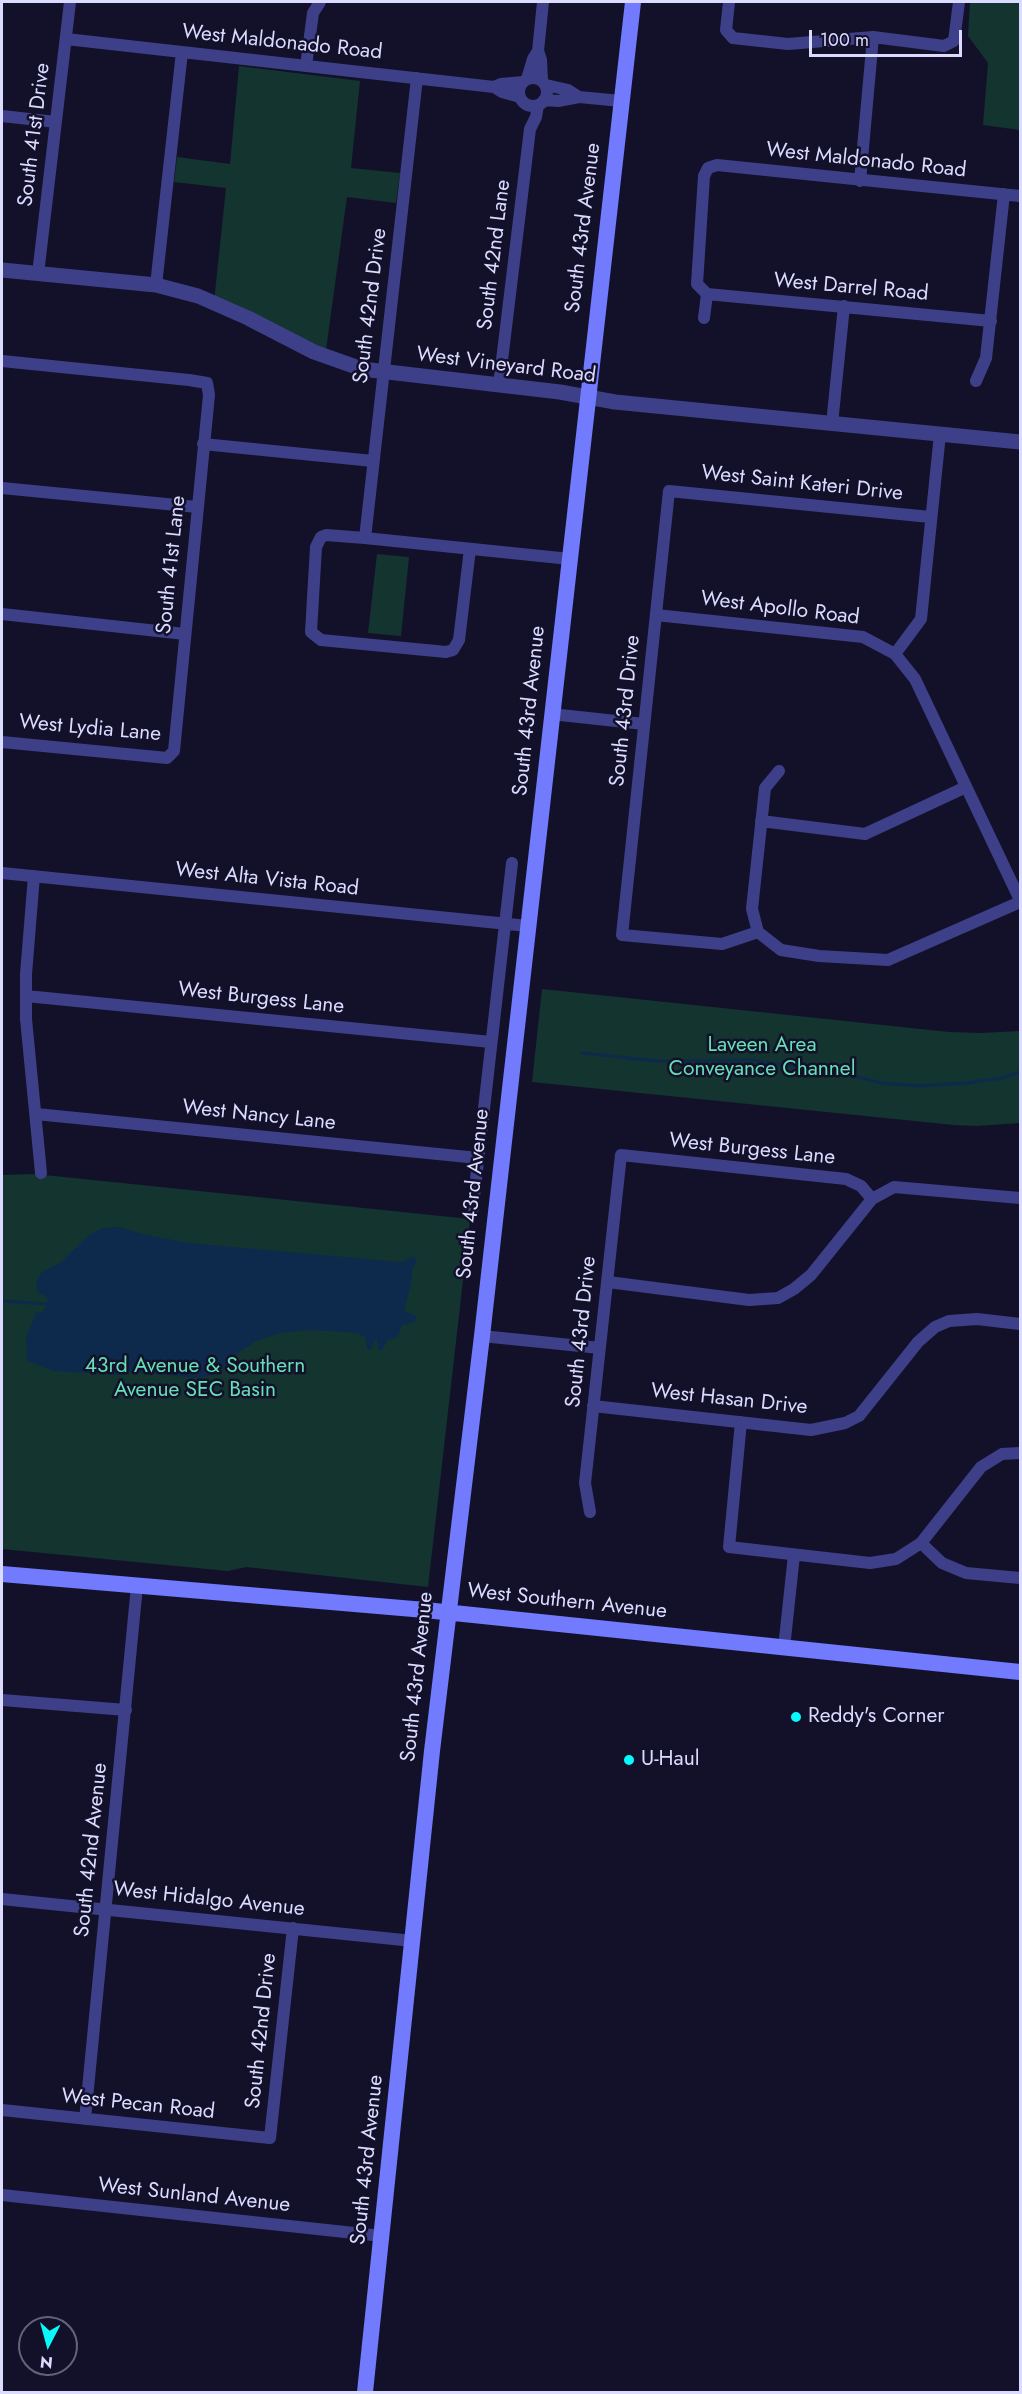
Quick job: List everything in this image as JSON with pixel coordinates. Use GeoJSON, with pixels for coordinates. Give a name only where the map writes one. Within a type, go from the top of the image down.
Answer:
{"type":"FeatureCollection","features":[{"type":"Feature","properties":{"kind":"main road","name":"South 43rd Avenue"},"geometry":{"type":"LineString","coordinates":[[365,2392],[448,1612],[482,1336],[633,2]]}},
{"type":"Feature","properties":{"kind":"main road","name":"West Southern Avenue"},"geometry":{"type":"LineString","coordinates":[[2,1574],[448,1612],[1020,1672]]}},
{"type":"Feature","properties":{"kind":"street","name":"South 41st Drive"},"geometry":{"type":"LineString","coordinates":[[38,274],[70,2]]}},
{"type":"Feature","properties":{"kind":"street"},"geometry":{"type":"LineString","coordinates":[[306,66],[310,7],[320,2]]}},
{"type":"Feature","properties":{"kind":"street"},"geometry":{"type":"LineString","coordinates":[[538,51],[542,60],[547,93],[532,102],[520,87],[538,51],[543,2]]}},
{"type":"Feature","properties":{"kind":"street"},"geometry":{"type":"LineString","coordinates":[[729,2],[726,30],[733,38],[788,44],[873,37],[944,46],[954,41],[959,2]]}},
{"type":"Feature","properties":{"kind":"street"},"geometry":{"type":"LineString","coordinates":[[860,181],[873,37]]}},
{"type":"Feature","properties":{"kind":"street","name":"West Maldonado Road"},"geometry":{"type":"LineString","coordinates":[[66,39],[494,87],[532,102],[579,97],[621,101]]}},
{"type":"Feature","properties":{"kind":"street"},"geometry":{"type":"LineString","coordinates":[[156,285],[182,52]]}},
{"type":"Feature","properties":{"kind":"street","name":"South 42nd Drive"},"geometry":{"type":"LineString","coordinates":[[365,538],[417,78]]}},
{"type":"Feature","properties":{"kind":"street"},"geometry":{"type":"LineString","coordinates":[[525,81],[537,78],[544,83]]}},
{"type":"Feature","properties":{"kind":"street","name":"West Maldonado Road"},"geometry":{"type":"LineString","coordinates":[[494,87],[525,81]]}},
{"type":"Feature","properties":{"kind":"street","name":"West Maldonado Road"},"geometry":{"type":"LineString","coordinates":[[544,83],[568,90],[579,97]]}},
{"type":"Feature","properties":{"kind":"street","name":"South 42nd Lane"},"geometry":{"type":"LineString","coordinates":[[499,385],[530,129],[526,120],[532,102]]}},
{"type":"Feature","properties":{"kind":"street"},"geometry":{"type":"LineString","coordinates":[[2,116],[56,122]]}},
{"type":"Feature","properties":{"kind":"street","name":"West Maldonado Road"},"geometry":{"type":"LineString","coordinates":[[707,294],[697,284],[704,176],[708,168],[717,165],[1020,196]]}},
{"type":"Feature","properties":{"kind":"street"},"geometry":{"type":"LineString","coordinates":[[976,381],[986,358],[1004,195]]}},
{"type":"Feature","properties":{"kind":"street","name":"West Vineyard Road"},"geometry":{"type":"LineString","coordinates":[[2,270],[156,285],[214,302],[325,357],[362,369],[636,404],[1020,442]]}},
{"type":"Feature","properties":{"kind":"street"},"geometry":{"type":"LineString","coordinates":[[704,318],[707,294]]}},
{"type":"Feature","properties":{"kind":"street","name":"West Darrel Road"},"geometry":{"type":"LineString","coordinates":[[707,294],[991,321]]}},
{"type":"Feature","properties":{"kind":"street"},"geometry":{"type":"LineString","coordinates":[[832,424],[844,306]]}},
{"type":"Feature","properties":{"kind":"street","name":"South 41st Lane"},"geometry":{"type":"LineString","coordinates":[[2,361],[207,383],[209,395],[174,751]]}},
{"type":"Feature","properties":{"kind":"street"},"geometry":{"type":"LineString","coordinates":[[779,771],[765,788],[752,909],[758,932],[782,950],[819,956],[888,960],[1020,901],[915,679],[895,654],[921,619],[939,434]]}},
{"type":"Feature","properties":{"kind":"street"},"geometry":{"type":"LineString","coordinates":[[203,444],[373,461]]}},
{"type":"Feature","properties":{"kind":"street"},"geometry":{"type":"LineString","coordinates":[[2,488],[198,507]]}},
{"type":"Feature","properties":{"kind":"street","name":"West Saint Kateri Drive"},"geometry":{"type":"LineString","coordinates":[[669,491],[930,517]]}},
{"type":"Feature","properties":{"kind":"street","name":"South 43rd Drive"},"geometry":{"type":"LineString","coordinates":[[669,491],[621,935],[722,944],[758,932]]}},
{"type":"Feature","properties":{"kind":"street"},"geometry":{"type":"LineString","coordinates":[[470,549],[459,640],[453,650],[446,652],[317,638],[311,632],[318,541],[326,535],[365,538],[570,559]]}},
{"type":"Feature","properties":{"kind":"street"},"geometry":{"type":"LineString","coordinates":[[2,614],[185,634]]}},
{"type":"Feature","properties":{"kind":"street","name":"West Apollo Road"},"geometry":{"type":"LineString","coordinates":[[656,615],[863,637],[895,654]]}},
{"type":"Feature","properties":{"kind":"street"},"geometry":{"type":"LineString","coordinates":[[551,714],[644,724]]}},
{"type":"Feature","properties":{"kind":"street","name":"West Lydia Lane"},"geometry":{"type":"LineString","coordinates":[[2,742],[166,758],[174,751]]}},
{"type":"Feature","properties":{"kind":"street"},"geometry":{"type":"LineString","coordinates":[[761,821],[865,834],[966,787]]}},
{"type":"Feature","properties":{"kind":"street","name":"South 43rd Avenue"},"geometry":{"type":"LineString","coordinates":[[472,1214],[512,863]]}},
{"type":"Feature","properties":{"kind":"street","name":"West Alta Vista Road"},"geometry":{"type":"LineString","coordinates":[[2,873],[528,926]]}},
{"type":"Feature","properties":{"kind":"street"},"geometry":{"type":"LineString","coordinates":[[34,876],[28,934],[26,996],[41,1173]]}},
{"type":"Feature","properties":{"kind":"street","name":"West Burgess Lane"},"geometry":{"type":"LineString","coordinates":[[26,996],[491,1042]]}},
{"type":"Feature","properties":{"kind":"street","name":"West Nancy Lane"},"geometry":{"type":"LineString","coordinates":[[36,1114],[478,1158]]}},
{"type":"Feature","properties":{"kind":"street","name":"South 43rd Drive"},"geometry":{"type":"LineString","coordinates":[[591,1512],[585,1484],[621,1155]]}},
{"type":"Feature","properties":{"kind":"street","name":"West Burgess Lane"},"geometry":{"type":"LineString","coordinates":[[621,1155],[846,1179],[861,1186],[872,1200]]}},
{"type":"Feature","properties":{"kind":"street"},"geometry":{"type":"LineString","coordinates":[[608,1282],[749,1300],[778,1298],[811,1275],[872,1200],[894,1187],[1020,1198]]}},
{"type":"Feature","properties":{"kind":"street","name":"West Hasan Drive"},"geometry":{"type":"LineString","coordinates":[[593,1406],[811,1430],[845,1423],[859,1416],[918,1342],[935,1327],[949,1321],[977,1319],[1020,1324]]}},
{"type":"Feature","properties":{"kind":"street"},"geometry":{"type":"LineString","coordinates":[[482,1336],[600,1348]]}},
{"type":"Feature","properties":{"kind":"street"},"geometry":{"type":"LineString","coordinates":[[741,1422],[729,1547],[794,1555],[870,1563],[896,1559],[921,1543],[981,1467],[1002,1454],[1020,1453]]}},
{"type":"Feature","properties":{"kind":"street"},"geometry":{"type":"LineString","coordinates":[[921,1543],[942,1563],[966,1573],[1020,1578]]}},
{"type":"Feature","properties":{"kind":"street"},"geometry":{"type":"LineString","coordinates":[[784,1648],[794,1555]]}},
{"type":"Feature","properties":{"kind":"street","name":"South 42nd Avenue"},"geometry":{"type":"LineString","coordinates":[[85,2118],[137,1586]]}},
{"type":"Feature","properties":{"kind":"street"},"geometry":{"type":"LineString","coordinates":[[2,1700],[126,1710]]}},
{"type":"Feature","properties":{"kind":"street","name":"West Hidalgo Avenue"},"geometry":{"type":"LineString","coordinates":[[2,1899],[413,1941]]}},
{"type":"Feature","properties":{"kind":"street","name":"South 42nd Drive"},"geometry":{"type":"LineString","coordinates":[[270,2138],[293,1928]]}},
{"type":"Feature","properties":{"kind":"street","name":"West Pecan Road"},"geometry":{"type":"LineString","coordinates":[[2,2110],[270,2138]]}},
{"type":"Feature","properties":{"kind":"street","name":"West Sunland Avenue"},"geometry":{"type":"LineString","coordinates":[[2,2194],[382,2236]]}},
{"type":"Feature","properties":{"kind":"green space"},"geometry":{"type":"Polygon","coordinates":[[[970,2],[1020,2],[1020,130],[983,125],[988,63],[968,36],[970,2]]]}},
{"type":"Feature","properties":{"kind":"green space"},"geometry":{"type":"Polygon","coordinates":[[[239,66],[360,81],[351,168],[400,173],[396,203],[347,197],[325,357],[214,302],[226,188],[174,182],[177,157],[230,164],[239,66]]]}},
{"type":"Feature","properties":{"kind":"green space"},"geometry":{"type":"Polygon","coordinates":[[[377,554],[409,557],[401,636],[368,633],[377,554]]]}},
{"type":"Feature","properties":{"kind":"green space","name":"Laveen Area Conveyance Channel"},"geometry":{"type":"Polygon","coordinates":[[[542,989],[949,1032],[1020,1031],[1020,1123],[954,1125],[532,1082],[542,989]]]}},
{"type":"Feature","properties":{"kind":"green space","name":"43rd Avenue & Southern Avenue SEC Basin"},"geometry":{"type":"Polygon","coordinates":[[[35,1174],[470,1219],[428,1587],[246,1567],[228,1571],[2,1549],[2,1175],[35,1174]]]}},
{"type":"Feature","properties":{"kind":"water"},"geometry":{"type":"Polygon","coordinates":[[[119,1227],[189,1243],[401,1262],[414,1257],[417,1262],[412,1270],[404,1311],[416,1316],[415,1322],[402,1325],[398,1337],[388,1340],[382,1350],[378,1350],[377,1339],[371,1350],[367,1349],[366,1338],[358,1333],[312,1330],[280,1333],[256,1341],[237,1354],[218,1374],[198,1378],[123,1371],[120,1375],[54,1371],[27,1361],[26,1338],[36,1313],[43,1312],[48,1301],[45,1296],[38,1293],[36,1281],[42,1272],[60,1263],[89,1235],[102,1228],[119,1227]]]}},
{"type":"Feature","properties":{"kind":"waterway"},"geometry":{"type":"LineString","coordinates":[[582,1053],[657,1061],[751,1060],[836,1072],[882,1083],[919,1086],[967,1083],[1002,1078],[1020,1072]]}},
{"type":"Feature","properties":{"kind":"waterway"},"geometry":{"type":"LineString","coordinates":[[2,1301],[47,1304]]}},
{"type":"Feature","properties":{"kind":"place","name":"Reddy's Corner"},"geometry":{"type":"Point","coordinates":[796,1717]}},
{"type":"Feature","properties":{"kind":"place","name":"U-Haul"},"geometry":{"type":"Point","coordinates":[629,1760]}}]}
